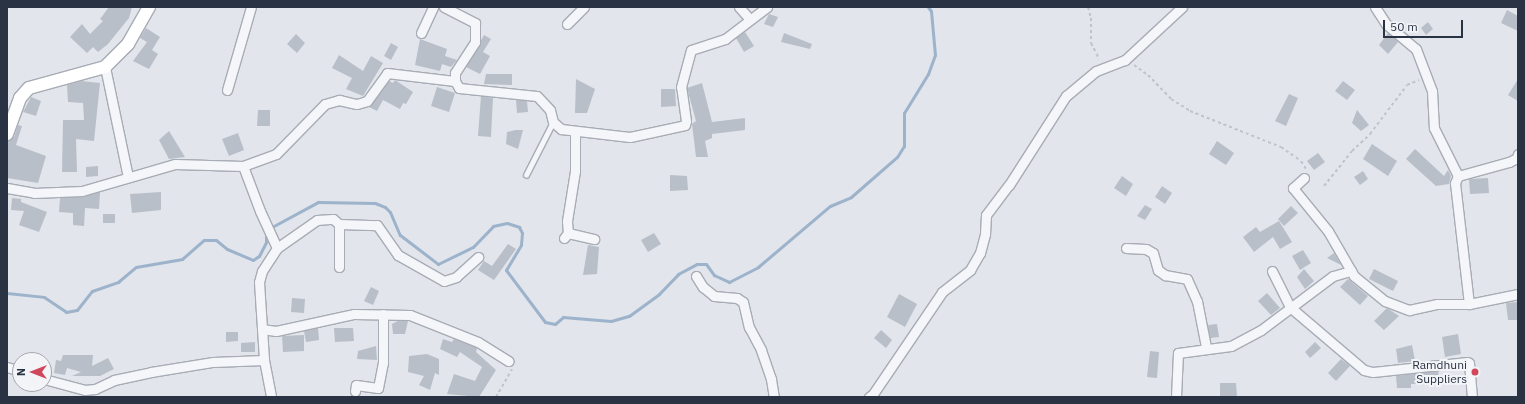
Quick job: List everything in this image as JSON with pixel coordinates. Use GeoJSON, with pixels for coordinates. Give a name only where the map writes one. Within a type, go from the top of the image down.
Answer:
{"type":"FeatureCollection","features":[{"type":"Feature","properties":{"kind":"main road"},"geometry":{"type":"LineString","coordinates":[[8,127],[20,98],[29,88],[105,68],[128,44],[149,7]]}},
{"type":"Feature","properties":{"kind":"street"},"geometry":{"type":"LineString","coordinates":[[226,90],[251,7]]}},
{"type":"Feature","properties":{"kind":"street"},"geometry":{"type":"LineString","coordinates":[[421,33],[433,7]]}},
{"type":"Feature","properties":{"kind":"street"},"geometry":{"type":"LineString","coordinates":[[444,7],[475,23],[475,42],[455,74],[455,81],[459,88],[466,90],[537,96],[550,110],[553,122],[561,129],[575,132],[630,137],[685,125],[686,121],[681,87],[691,50],[725,39],[749,18],[767,7]]}},
{"type":"Feature","properties":{"kind":"street"},"geometry":{"type":"LineString","coordinates":[[567,24],[584,7]]}},
{"type":"Feature","properties":{"kind":"street"},"geometry":{"type":"LineString","coordinates":[[739,7],[749,18]]}},
{"type":"Feature","properties":{"kind":"street"},"geometry":{"type":"LineString","coordinates":[[869,397],[873,394],[942,292],[970,270],[983,240],[986,215],[1010,185],[1066,96],[1096,71],[1124,60],[1182,7]]}},
{"type":"Feature","properties":{"kind":"street"},"geometry":{"type":"LineString","coordinates":[[1375,7],[1386,24],[1416,49],[1432,91],[1434,128],[1458,176],[1455,183],[1469,304]]}},
{"type":"Feature","properties":{"kind":"street"},"geometry":{"type":"LineString","coordinates":[[105,68],[128,177]]}},
{"type":"Feature","properties":{"kind":"street"},"geometry":{"type":"LineString","coordinates":[[7,188],[34,193],[82,191],[175,164],[243,166],[276,154],[325,104],[339,100],[357,104],[367,101],[387,72],[455,81]]}},
{"type":"Feature","properties":{"kind":"street"},"geometry":{"type":"LineString","coordinates":[[575,132],[575,171],[566,236],[594,239]]}},
{"type":"Feature","properties":{"kind":"street"},"geometry":{"type":"LineString","coordinates":[[1458,176],[1509,162],[1517,158],[1518,154]]}},
{"type":"Feature","properties":{"kind":"street"},"geometry":{"type":"LineString","coordinates":[[243,166],[260,211],[277,248]]}},
{"type":"Feature","properties":{"kind":"street"},"geometry":{"type":"LineString","coordinates":[[1304,178],[1293,188],[1328,231],[1354,276],[1385,301],[1400,308],[1409,310],[1437,304],[1469,304],[1518,294]]}},
{"type":"Feature","properties":{"kind":"street"},"geometry":{"type":"LineString","coordinates":[[271,397],[264,360],[259,282],[262,271],[277,248],[317,220],[333,219],[339,224],[377,225],[398,255],[444,281],[456,277],[478,257]]}},
{"type":"Feature","properties":{"kind":"street"},"geometry":{"type":"LineString","coordinates":[[339,224],[339,267]]}},
{"type":"Feature","properties":{"kind":"street"},"geometry":{"type":"LineString","coordinates":[[1126,248],[1146,249],[1153,253],[1158,270],[1165,275],[1187,279],[1197,301],[1206,347]]}},
{"type":"Feature","properties":{"kind":"street"},"geometry":{"type":"LineString","coordinates":[[1272,271],[1290,307],[1364,370],[1373,372],[1467,362],[1469,363],[1472,397]]}},
{"type":"Feature","properties":{"kind":"street"},"geometry":{"type":"LineString","coordinates":[[1176,397],[1178,353],[1206,347],[1230,346],[1261,330],[1333,276],[1351,271]]}},
{"type":"Feature","properties":{"kind":"street"},"geometry":{"type":"LineString","coordinates":[[696,276],[703,287],[714,296],[736,298],[743,302],[749,327],[761,350],[771,379],[774,397]]}},
{"type":"Feature","properties":{"kind":"street"},"geometry":{"type":"LineString","coordinates":[[262,329],[276,331],[354,314],[383,314],[421,318],[486,346],[508,361]]}},
{"type":"Feature","properties":{"kind":"street"},"geometry":{"type":"LineString","coordinates":[[355,392],[356,386],[378,388],[383,363],[383,314]]}},
{"type":"Feature","properties":{"kind":"street"},"geometry":{"type":"LineString","coordinates":[[52,381],[84,390],[95,389],[114,380],[158,371],[213,362],[264,360]]}},
{"type":"Feature","properties":{"kind":"lane"},"geometry":{"type":"LineString","coordinates":[[526,176],[553,122]]}},
{"type":"Feature","properties":{"kind":"path"},"geometry":{"type":"LineString","coordinates":[[1088,7],[1091,18],[1091,43],[1102,64]]}},
{"type":"Feature","properties":{"kind":"path"},"geometry":{"type":"LineString","coordinates":[[1124,60],[1148,75],[1171,99],[1190,111],[1291,153],[1306,168],[1307,173],[1304,178]]}},
{"type":"Feature","properties":{"kind":"path"},"geometry":{"type":"LineString","coordinates":[[1324,186],[1352,151],[1370,134],[1407,85],[1424,78]]}},
{"type":"Feature","properties":{"kind":"path"},"geometry":{"type":"LineString","coordinates":[[496,397],[512,367],[508,361]]}},
{"type":"Feature","properties":{"kind":"building"},"geometry":{"type":"Polygon","coordinates":[[[109,7],[132,7],[129,18],[108,44],[98,52],[93,47],[87,53],[70,37],[82,24],[90,34],[103,21],[100,19],[109,7]]]}},
{"type":"Feature","properties":{"kind":"building"},"geometry":{"type":"Polygon","coordinates":[[[1507,10],[1518,16],[1518,31],[1501,23],[1507,10]]]}},
{"type":"Feature","properties":{"kind":"building"},"geometry":{"type":"Polygon","coordinates":[[[769,14],[778,17],[773,27],[764,24],[769,14]]]}},
{"type":"Feature","properties":{"kind":"building"},"geometry":{"type":"Polygon","coordinates":[[[1428,22],[1433,29],[1426,35],[1421,28],[1428,22]]]}},
{"type":"Feature","properties":{"kind":"building"},"geometry":{"type":"Polygon","coordinates":[[[146,28],[160,37],[152,50],[158,54],[149,69],[133,61],[147,42],[140,38],[146,28]]]}},
{"type":"Feature","properties":{"kind":"building"},"geometry":{"type":"Polygon","coordinates":[[[745,32],[754,46],[744,52],[736,38],[745,32]]]}},
{"type":"Feature","properties":{"kind":"building"},"geometry":{"type":"Polygon","coordinates":[[[784,33],[812,44],[810,49],[781,42],[784,33]]]}},
{"type":"Feature","properties":{"kind":"building"},"geometry":{"type":"Polygon","coordinates":[[[1388,33],[1398,42],[1388,54],[1379,45],[1388,33]]]}},
{"type":"Feature","properties":{"kind":"building"},"geometry":{"type":"Polygon","coordinates":[[[296,34],[305,43],[297,53],[287,44],[296,34]]]}},
{"type":"Feature","properties":{"kind":"building"},"geometry":{"type":"Polygon","coordinates":[[[484,35],[491,39],[483,52],[490,56],[480,74],[466,67],[484,35]]]}},
{"type":"Feature","properties":{"kind":"building"},"geometry":{"type":"Polygon","coordinates":[[[420,39],[447,49],[445,56],[457,60],[451,67],[442,64],[440,71],[415,65],[420,39]]]}},
{"type":"Feature","properties":{"kind":"building"},"geometry":{"type":"Polygon","coordinates":[[[391,43],[398,47],[391,60],[384,56],[391,43]]]}},
{"type":"Feature","properties":{"kind":"building"},"geometry":{"type":"Polygon","coordinates":[[[339,55],[363,71],[371,56],[383,63],[363,96],[346,89],[352,78],[332,68],[339,55]]]}},
{"type":"Feature","properties":{"kind":"building"},"geometry":{"type":"Polygon","coordinates":[[[486,74],[512,74],[512,85],[484,84],[486,74]]]}},
{"type":"Feature","properties":{"kind":"building"},"geometry":{"type":"Polygon","coordinates":[[[576,79],[595,89],[587,113],[575,113],[576,79]]]}},
{"type":"Feature","properties":{"kind":"building"},"geometry":{"type":"Polygon","coordinates":[[[1518,79],[1518,101],[1508,95],[1518,79]]]}},
{"type":"Feature","properties":{"kind":"building"},"geometry":{"type":"Polygon","coordinates":[[[395,80],[413,92],[406,104],[403,103],[400,109],[383,100],[377,111],[369,107],[389,81],[393,83],[395,80]]]}},
{"type":"Feature","properties":{"kind":"building"},"geometry":{"type":"Polygon","coordinates":[[[82,81],[100,83],[94,141],[76,139],[77,172],[62,172],[63,120],[84,120],[83,103],[68,102],[67,85],[82,81]]]}},
{"type":"Feature","properties":{"kind":"building"},"geometry":{"type":"Polygon","coordinates":[[[1343,81],[1355,90],[1347,100],[1335,91],[1343,81]]]}},
{"type":"Feature","properties":{"kind":"building"},"geometry":{"type":"Polygon","coordinates":[[[702,83],[712,122],[745,118],[745,130],[712,134],[712,138],[705,141],[708,157],[696,157],[692,124],[696,121],[687,88],[702,83]]]}},
{"type":"Feature","properties":{"kind":"building"},"geometry":{"type":"Polygon","coordinates":[[[437,87],[455,93],[449,112],[431,106],[437,87]]]}},
{"type":"Feature","properties":{"kind":"building"},"geometry":{"type":"Polygon","coordinates":[[[661,89],[675,89],[676,106],[661,107],[661,89]]]}},
{"type":"Feature","properties":{"kind":"building"},"geometry":{"type":"Polygon","coordinates":[[[1289,94],[1298,98],[1286,126],[1275,121],[1289,94]]]}},
{"type":"Feature","properties":{"kind":"building"},"geometry":{"type":"Polygon","coordinates":[[[481,96],[493,98],[491,137],[478,136],[481,96]]]}},
{"type":"Feature","properties":{"kind":"building"},"geometry":{"type":"Polygon","coordinates":[[[31,97],[41,101],[36,116],[23,112],[31,97]]]}},
{"type":"Feature","properties":{"kind":"building"},"geometry":{"type":"Polygon","coordinates":[[[516,100],[527,101],[528,112],[517,113],[516,100]]]}},
{"type":"Feature","properties":{"kind":"building"},"geometry":{"type":"Polygon","coordinates":[[[258,110],[270,110],[270,126],[257,126],[258,110]]]}},
{"type":"Feature","properties":{"kind":"building"},"geometry":{"type":"Polygon","coordinates":[[[1357,110],[1369,125],[1361,131],[1352,123],[1357,110]]]}},
{"type":"Feature","properties":{"kind":"building"},"geometry":{"type":"Polygon","coordinates":[[[18,125],[22,126],[16,145],[46,156],[38,183],[7,178],[7,141],[14,137],[18,125]]]}},
{"type":"Feature","properties":{"kind":"building"},"geometry":{"type":"Polygon","coordinates":[[[523,130],[518,149],[506,144],[507,132],[523,130]]]}},
{"type":"Feature","properties":{"kind":"building"},"geometry":{"type":"Polygon","coordinates":[[[169,131],[185,157],[169,159],[159,140],[169,131]]]}},
{"type":"Feature","properties":{"kind":"building"},"geometry":{"type":"Polygon","coordinates":[[[238,133],[244,150],[229,156],[222,139],[238,133]]]}},
{"type":"Feature","properties":{"kind":"building"},"geometry":{"type":"Polygon","coordinates":[[[1217,141],[1234,153],[1226,165],[1209,154],[1217,141]]]}},
{"type":"Feature","properties":{"kind":"building"},"geometry":{"type":"Polygon","coordinates":[[[1372,144],[1397,161],[1388,176],[1363,159],[1372,144]]]}},
{"type":"Feature","properties":{"kind":"building"},"geometry":{"type":"Polygon","coordinates":[[[1415,149],[1444,176],[1448,170],[1451,176],[1449,184],[1436,186],[1406,159],[1415,149]]]}},
{"type":"Feature","properties":{"kind":"building"},"geometry":{"type":"Polygon","coordinates":[[[1318,153],[1325,162],[1314,170],[1307,161],[1318,153]]]}},
{"type":"Feature","properties":{"kind":"building"},"geometry":{"type":"Polygon","coordinates":[[[98,166],[98,176],[86,177],[86,167],[98,166]]]}},
{"type":"Feature","properties":{"kind":"building"},"geometry":{"type":"Polygon","coordinates":[[[1363,171],[1368,179],[1360,185],[1354,177],[1363,171]]]}},
{"type":"Feature","properties":{"kind":"building"},"geometry":{"type":"Polygon","coordinates":[[[670,175],[687,176],[688,190],[670,191],[670,175]]]}},
{"type":"Feature","properties":{"kind":"building"},"geometry":{"type":"Polygon","coordinates":[[[1122,176],[1133,184],[1126,196],[1114,188],[1122,176]]]}},
{"type":"Feature","properties":{"kind":"building"},"geometry":{"type":"Polygon","coordinates":[[[1488,178],[1489,193],[1470,194],[1469,179],[1488,178]]]}},
{"type":"Feature","properties":{"kind":"building"},"geometry":{"type":"Polygon","coordinates":[[[1162,186],[1172,193],[1165,204],[1155,197],[1162,186]]]}},
{"type":"Feature","properties":{"kind":"building"},"geometry":{"type":"Polygon","coordinates":[[[100,192],[99,209],[85,208],[84,226],[73,225],[73,213],[59,212],[60,198],[82,197],[100,192]]]}},
{"type":"Feature","properties":{"kind":"building"},"geometry":{"type":"Polygon","coordinates":[[[161,192],[161,210],[132,213],[130,194],[161,192]]]}},
{"type":"Feature","properties":{"kind":"building"},"geometry":{"type":"Polygon","coordinates":[[[12,198],[21,199],[21,202],[47,212],[39,232],[19,225],[24,211],[11,210],[12,198]]]}},
{"type":"Feature","properties":{"kind":"building"},"geometry":{"type":"Polygon","coordinates":[[[1145,205],[1152,209],[1145,220],[1137,216],[1145,205]]]}},
{"type":"Feature","properties":{"kind":"building"},"geometry":{"type":"Polygon","coordinates":[[[1291,206],[1298,213],[1284,226],[1278,219],[1291,206]]]}},
{"type":"Feature","properties":{"kind":"building"},"geometry":{"type":"Polygon","coordinates":[[[103,214],[115,214],[115,223],[103,223],[103,214]]]}},
{"type":"Feature","properties":{"kind":"building"},"geometry":{"type":"Polygon","coordinates":[[[1279,221],[1292,242],[1280,249],[1273,237],[1254,252],[1243,237],[1256,227],[1260,232],[1279,221]]]}},
{"type":"Feature","properties":{"kind":"building"},"geometry":{"type":"Polygon","coordinates":[[[654,233],[661,244],[648,252],[641,240],[654,233]]]}},
{"type":"Feature","properties":{"kind":"building"},"geometry":{"type":"Polygon","coordinates":[[[508,244],[516,249],[494,280],[478,270],[484,261],[492,266],[508,244]]]}},
{"type":"Feature","properties":{"kind":"building"},"geometry":{"type":"Polygon","coordinates":[[[588,245],[599,247],[597,274],[583,275],[588,245]]]}},
{"type":"Feature","properties":{"kind":"building"},"geometry":{"type":"Polygon","coordinates":[[[1303,250],[1311,263],[1300,270],[1292,256],[1303,250]]]}},
{"type":"Feature","properties":{"kind":"building"},"geometry":{"type":"Polygon","coordinates":[[[1334,253],[1341,265],[1327,258],[1334,253]]]}},
{"type":"Feature","properties":{"kind":"building"},"geometry":{"type":"Polygon","coordinates":[[[1304,269],[1314,281],[1305,289],[1297,277],[1304,269]]]}},
{"type":"Feature","properties":{"kind":"building"},"geometry":{"type":"Polygon","coordinates":[[[1374,269],[1398,281],[1393,291],[1369,279],[1374,269]]]}},
{"type":"Feature","properties":{"kind":"building"},"geometry":{"type":"Polygon","coordinates":[[[1348,279],[1368,296],[1360,305],[1340,287],[1348,279]]]}},
{"type":"Feature","properties":{"kind":"building"},"geometry":{"type":"Polygon","coordinates":[[[371,287],[379,291],[373,305],[364,301],[371,287]]]}},
{"type":"Feature","properties":{"kind":"building"},"geometry":{"type":"Polygon","coordinates":[[[1267,293],[1280,308],[1271,315],[1258,301],[1267,293]]]}},
{"type":"Feature","properties":{"kind":"building"},"geometry":{"type":"Polygon","coordinates":[[[899,294],[917,304],[905,327],[887,317],[899,294]]]}},
{"type":"Feature","properties":{"kind":"building"},"geometry":{"type":"Polygon","coordinates":[[[292,298],[305,299],[304,313],[291,312],[292,298]]]}},
{"type":"Feature","properties":{"kind":"building"},"geometry":{"type":"Polygon","coordinates":[[[1518,302],[1518,320],[1508,320],[1506,303],[1518,302]]]}},
{"type":"Feature","properties":{"kind":"building"},"geometry":{"type":"Polygon","coordinates":[[[1387,308],[1399,316],[1384,330],[1374,321],[1387,308]]]}},
{"type":"Feature","properties":{"kind":"building"},"geometry":{"type":"Polygon","coordinates":[[[398,321],[408,321],[405,334],[393,334],[392,324],[398,321]]]}},
{"type":"Feature","properties":{"kind":"building"},"geometry":{"type":"Polygon","coordinates":[[[1217,324],[1219,337],[1210,338],[1208,325],[1217,324]]]}},
{"type":"Feature","properties":{"kind":"building"},"geometry":{"type":"Polygon","coordinates":[[[318,328],[319,340],[306,342],[304,331],[318,328]]]}},
{"type":"Feature","properties":{"kind":"building"},"geometry":{"type":"Polygon","coordinates":[[[334,328],[353,328],[354,341],[335,342],[334,328]]]}},
{"type":"Feature","properties":{"kind":"building"},"geometry":{"type":"Polygon","coordinates":[[[881,330],[892,340],[886,348],[874,338],[881,330]]]}},
{"type":"Feature","properties":{"kind":"building"},"geometry":{"type":"Polygon","coordinates":[[[226,332],[238,332],[238,341],[226,342],[226,332]]]}},
{"type":"Feature","properties":{"kind":"building"},"geometry":{"type":"Polygon","coordinates":[[[1458,334],[1461,354],[1445,357],[1442,337],[1458,334]]]}},
{"type":"Feature","properties":{"kind":"building"},"geometry":{"type":"Polygon","coordinates":[[[304,335],[304,351],[283,352],[282,336],[304,335]]]}},
{"type":"Feature","properties":{"kind":"building"},"geometry":{"type":"Polygon","coordinates":[[[443,339],[452,342],[454,339],[477,348],[476,352],[496,370],[479,397],[447,394],[454,374],[475,381],[482,367],[460,352],[457,357],[440,349],[443,339]]]}},
{"type":"Feature","properties":{"kind":"building"},"geometry":{"type":"Polygon","coordinates":[[[255,342],[255,352],[241,352],[241,343],[255,342]]]}},
{"type":"Feature","properties":{"kind":"building"},"geometry":{"type":"Polygon","coordinates":[[[1315,342],[1321,348],[1310,358],[1305,352],[1315,342]]]}},
{"type":"Feature","properties":{"kind":"building"},"geometry":{"type":"Polygon","coordinates":[[[1412,345],[1415,361],[1398,363],[1396,349],[1412,345]]]}},
{"type":"Feature","properties":{"kind":"building"},"geometry":{"type":"Polygon","coordinates":[[[376,346],[377,360],[357,359],[358,351],[376,346]]]}},
{"type":"Feature","properties":{"kind":"building"},"geometry":{"type":"Polygon","coordinates":[[[1150,351],[1159,352],[1157,378],[1147,377],[1150,351]]]}},
{"type":"Feature","properties":{"kind":"building"},"geometry":{"type":"Polygon","coordinates":[[[427,354],[439,359],[439,375],[435,373],[430,390],[419,385],[424,376],[408,372],[409,356],[427,354]]]}},
{"type":"Feature","properties":{"kind":"building"},"geometry":{"type":"Polygon","coordinates":[[[63,355],[93,355],[92,366],[108,358],[114,369],[100,376],[72,376],[81,372],[67,368],[65,375],[54,373],[56,360],[61,361],[63,355]]]}},
{"type":"Feature","properties":{"kind":"building"},"geometry":{"type":"Polygon","coordinates":[[[1341,359],[1350,366],[1336,381],[1328,373],[1341,359]]]}},
{"type":"Feature","properties":{"kind":"building"},"geometry":{"type":"Polygon","coordinates":[[[1438,371],[1440,383],[1411,384],[1411,388],[1397,388],[1396,376],[1438,371]]]}},
{"type":"Feature","properties":{"kind":"building"},"geometry":{"type":"Polygon","coordinates":[[[1220,383],[1236,383],[1237,397],[1220,397],[1220,383]]]}},
{"type":"Feature","properties":{"kind":"waterway"},"geometry":{"type":"LineString","coordinates":[[270,228],[318,202],[375,203],[385,207],[390,212],[400,235],[438,264],[473,247],[493,226],[507,223],[519,227],[522,233],[521,245],[506,270],[545,322],[555,324],[563,317],[611,321],[629,316],[659,294],[678,274],[697,264],[706,264],[714,275],[729,282],[758,267],[830,206],[851,197],[897,157],[904,146],[904,113],[928,74],[935,55],[931,11],[928,7]]}},
{"type":"Feature","properties":{"kind":"waterway"},"geometry":{"type":"LineString","coordinates":[[7,293],[44,297],[66,312],[77,310],[92,291],[118,282],[136,267],[182,259],[204,240],[216,240],[227,249],[253,260],[259,256],[266,242],[266,232]]}},
{"type":"Feature","properties":{"kind":"place","name":"Ramdhuni Suppliers"},"geometry":{"type":"Point","coordinates":[1475,372]}}]}
